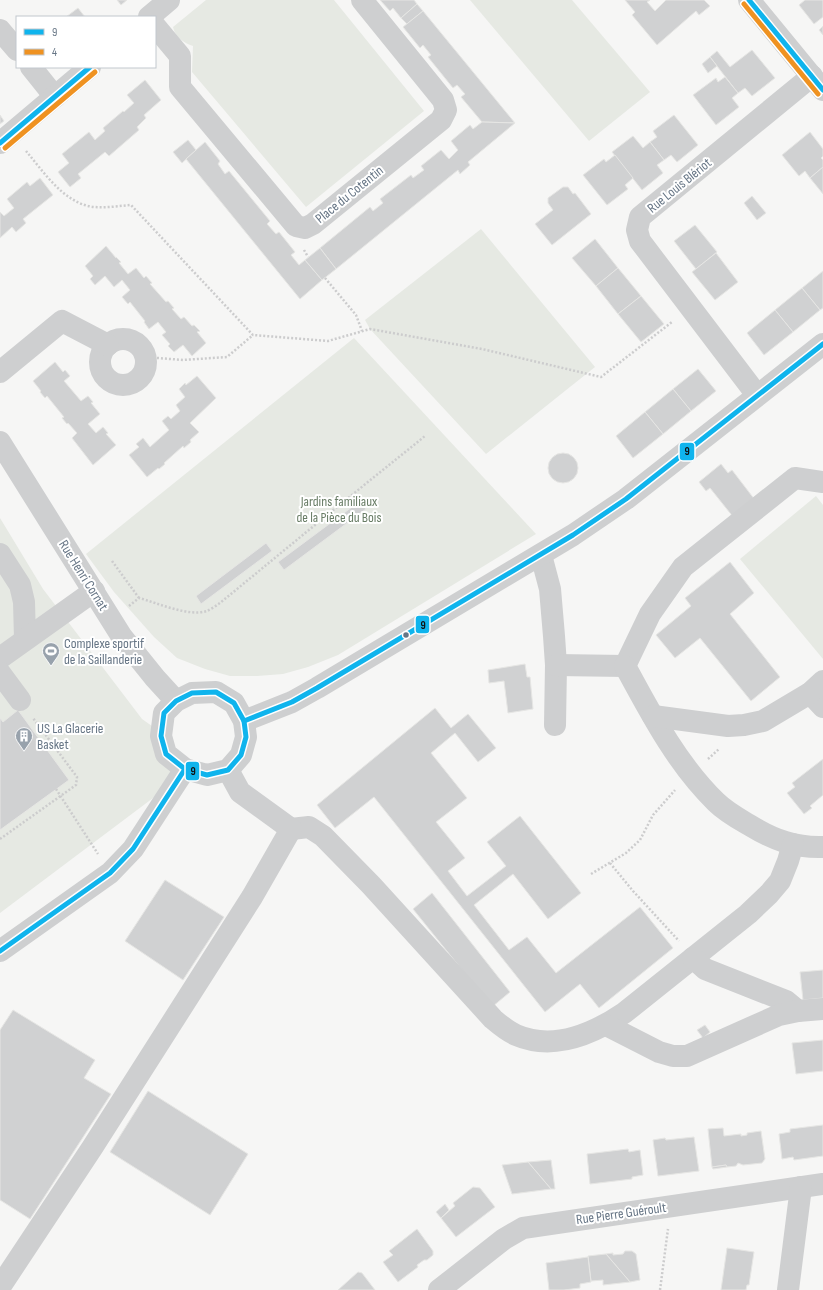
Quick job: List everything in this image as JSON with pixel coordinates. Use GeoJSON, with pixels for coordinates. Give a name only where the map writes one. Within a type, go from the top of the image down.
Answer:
{"type":"FeatureCollection","features":[{"type":"Feature","properties":{"kind":"street"},"geometry":{"type":"LineString","coordinates":[[150,16],[169,0]]}},
{"type":"Feature","properties":{"kind":"street","name":"Place du Cotentin"},"geometry":{"type":"LineString","coordinates":[[156,27],[180,56],[180,86],[296,226],[305,228],[313,224],[441,120],[446,110],[443,100],[362,0]]}},
{"type":"Feature","properties":{"kind":"street"},"geometry":{"type":"LineString","coordinates":[[749,0],[818,83]]}},
{"type":"Feature","properties":{"kind":"street"},"geometry":{"type":"LineString","coordinates":[[0,30],[16,49]]}},
{"type":"Feature","properties":{"kind":"street"},"geometry":{"type":"LineString","coordinates":[[32,68],[55,97]]}},
{"type":"Feature","properties":{"kind":"street"},"geometry":{"type":"LineString","coordinates":[[6,138],[89,68]]}},
{"type":"Feature","properties":{"kind":"street","name":"Rue Louis Blériot"},"geometry":{"type":"LineString","coordinates":[[757,395],[640,241],[637,230],[640,217],[818,83]]}},
{"type":"Feature","properties":{"kind":"street"},"geometry":{"type":"LineString","coordinates":[[0,372],[62,320],[108,345]]}},
{"type":"Feature","properties":{"kind":"street"},"geometry":{"type":"LineString","coordinates":[[123,340],[137,344],[142,350],[145,358],[146,365],[144,372],[139,379],[126,385],[118,385],[106,378],[102,372],[100,364],[104,350],[108,345],[115,341],[123,340]]}},
{"type":"Feature","properties":{"kind":"street"},"geometry":{"type":"LineString","coordinates":[[244,721],[292,702],[541,555],[626,499],[823,344]]}},
{"type":"Feature","properties":{"kind":"street","name":"Rue Henri Cornat"},"geometry":{"type":"LineString","coordinates":[[0,442],[122,637],[143,664],[176,701]]}},
{"type":"Feature","properties":{"kind":"street"},"geometry":{"type":"LineString","coordinates":[[625,666],[650,614],[683,567],[795,478],[823,482]]}},
{"type":"Feature","properties":{"kind":"street"},"geometry":{"type":"LineString","coordinates":[[0,554],[20,585],[24,602],[25,639]]}},
{"type":"Feature","properties":{"kind":"street"},"geometry":{"type":"LineString","coordinates":[[541,555],[550,589],[556,665],[555,726]]}},
{"type":"Feature","properties":{"kind":"street"},"geometry":{"type":"LineString","coordinates":[[0,658],[94,591]]}},
{"type":"Feature","properties":{"kind":"street"},"geometry":{"type":"LineString","coordinates":[[556,665],[625,666]]}},
{"type":"Feature","properties":{"kind":"street"},"geometry":{"type":"LineString","coordinates":[[625,666],[662,732],[691,774],[717,803],[757,830],[779,841],[802,847],[823,847]]}},
{"type":"Feature","properties":{"kind":"street"},"geometry":{"type":"LineString","coordinates":[[0,673],[20,700]]}},
{"type":"Feature","properties":{"kind":"street"},"geometry":{"type":"LineString","coordinates":[[216,692],[234,703],[244,721],[246,737],[241,754],[228,770],[207,775],[185,769],[166,754],[161,736],[164,713],[176,701],[192,693],[216,692]]}},
{"type":"Feature","properties":{"kind":"street"},"geometry":{"type":"LineString","coordinates":[[653,716],[728,726],[744,725],[763,721],[819,694]]}},
{"type":"Feature","properties":{"kind":"street"},"geometry":{"type":"LineString","coordinates":[[0,951],[110,873],[133,850],[185,769]]}},
{"type":"Feature","properties":{"kind":"street"},"geometry":{"type":"LineString","coordinates":[[228,770],[240,792],[291,828],[310,827],[323,836],[371,885],[493,1019],[515,1035],[540,1041],[552,1041],[580,1036],[606,1025],[624,1013],[748,914],[769,894],[780,881],[793,844]]}},
{"type":"Feature","properties":{"kind":"street"},"geometry":{"type":"LineString","coordinates":[[0,1287],[92,1148],[252,897],[291,828]]}},
{"type":"Feature","properties":{"kind":"street"},"geometry":{"type":"LineString","coordinates":[[693,958],[705,969],[786,1001],[798,1011]]}},
{"type":"Feature","properties":{"kind":"street"},"geometry":{"type":"LineString","coordinates":[[606,1025],[659,1052],[673,1056],[687,1056],[779,1015],[798,1011],[823,1009]]}},
{"type":"Feature","properties":{"kind":"street","name":"Rue Pierre Guéroult"},"geometry":{"type":"LineString","coordinates":[[439,1290],[504,1238],[523,1228],[823,1184]]}},
{"type":"Feature","properties":{"kind":"street"},"geometry":{"type":"LineString","coordinates":[[788,1290],[801,1187]]}},
{"type":"Feature","properties":{"kind":"path"},"geometry":{"type":"LineString","coordinates":[[6,138],[70,198],[88,206],[102,207],[131,205],[253,335],[328,341],[370,328],[482,349],[601,377],[691,307]]}},
{"type":"Feature","properties":{"kind":"path"},"geometry":{"type":"LineString","coordinates":[[325,278],[356,315],[362,331]]}},
{"type":"Feature","properties":{"kind":"path"},"geometry":{"type":"LineString","coordinates":[[145,358],[183,360],[227,357],[253,335]]}},
{"type":"Feature","properties":{"kind":"path"},"geometry":{"type":"LineString","coordinates":[[112,561],[139,598],[185,611],[207,611],[220,603],[425,436]]}},
{"type":"Feature","properties":{"kind":"path"},"geometry":{"type":"LineString","coordinates":[[111,619],[139,598]]}},
{"type":"Feature","properties":{"kind":"path"},"geometry":{"type":"LineString","coordinates":[[0,839],[76,785],[77,777],[20,700]]}},
{"type":"Feature","properties":{"kind":"path"},"geometry":{"type":"LineString","coordinates":[[591,874],[626,853],[640,840],[653,816],[672,793],[719,748],[728,726]]}},
{"type":"Feature","properties":{"kind":"path"},"geometry":{"type":"LineString","coordinates":[[56,789],[110,873]]}},
{"type":"Feature","properties":{"kind":"path"},"geometry":{"type":"LineString","coordinates":[[610,863],[693,958]]}},
{"type":"Feature","properties":{"kind":"path"},"geometry":{"type":"LineString","coordinates":[[660,1290],[671,1206]]}},
{"type":"Feature","properties":{"kind":"green space"},"geometry":{"type":"Polygon","coordinates":[[[206,0],[334,0],[424,111],[306,207],[192,72],[193,46],[180,39],[173,27],[206,0]]]}},
{"type":"Feature","properties":{"kind":"green space"},"geometry":{"type":"Polygon","coordinates":[[[470,0],[572,0],[650,92],[589,141],[470,0]]]}},
{"type":"Feature","properties":{"kind":"green space"},"geometry":{"type":"Polygon","coordinates":[[[481,229],[595,367],[486,454],[370,329],[365,320],[481,229]]]}},
{"type":"Feature","properties":{"kind":"green space","name":"Jardins familiaux de la Pièce du Bois"},"geometry":{"type":"Polygon","coordinates":[[[354,338],[536,534],[338,655],[308,667],[283,674],[230,676],[205,669],[177,658],[154,637],[114,592],[86,554],[354,338]]]}},
{"type":"Feature","properties":{"kind":"green space"},"geometry":{"type":"Polygon","coordinates":[[[816,496],[823,505],[823,659],[740,559],[816,496]]]}},
{"type":"Feature","properties":{"kind":"green space","name":"Complexe sportif de la Saillanderie"},"geometry":{"type":"Polygon","coordinates":[[[0,518],[43,589],[142,719],[159,731],[177,773],[157,795],[0,913],[0,518]]]}},
{"type":"Feature","properties":{"kind":"building"},"geometry":{"type":"Polygon","coordinates":[[[117,0],[127,0],[121,5],[117,0]]]}},
{"type":"Feature","properties":{"kind":"building"},"geometry":{"type":"Polygon","coordinates":[[[380,0],[414,0],[417,4],[401,18],[393,8],[390,11],[380,0]]]}},
{"type":"Feature","properties":{"kind":"building"},"geometry":{"type":"Polygon","coordinates":[[[625,0],[650,0],[647,2],[655,11],[666,0],[704,0],[710,6],[699,15],[696,11],[657,45],[632,15],[635,12],[625,0]]]}},
{"type":"Feature","properties":{"kind":"building"},"geometry":{"type":"Polygon","coordinates":[[[805,0],[823,0],[823,17],[814,24],[799,5],[805,0]]]}},
{"type":"Feature","properties":{"kind":"building"},"geometry":{"type":"Polygon","coordinates":[[[417,4],[423,11],[407,24],[401,18],[417,4]]]}},
{"type":"Feature","properties":{"kind":"building"},"geometry":{"type":"Polygon","coordinates":[[[78,8],[84,16],[67,16],[78,8]]]}},
{"type":"Feature","properties":{"kind":"building"},"geometry":{"type":"Polygon","coordinates":[[[423,11],[515,123],[482,122],[461,97],[465,94],[457,85],[453,88],[428,57],[431,55],[423,45],[420,48],[403,27],[423,11]]]}},
{"type":"Feature","properties":{"kind":"building"},"geometry":{"type":"Polygon","coordinates":[[[823,26],[823,35],[819,30],[823,26]]]}},
{"type":"Feature","properties":{"kind":"building"},"geometry":{"type":"Polygon","coordinates":[[[752,50],[775,78],[752,96],[745,88],[738,93],[710,57],[717,51],[730,67],[752,50]]]}},
{"type":"Feature","properties":{"kind":"building"},"geometry":{"type":"Polygon","coordinates":[[[710,57],[717,66],[708,73],[702,64],[710,57]]]}},
{"type":"Feature","properties":{"kind":"building"},"geometry":{"type":"Polygon","coordinates":[[[725,77],[738,93],[732,98],[739,107],[716,125],[693,95],[716,78],[718,82],[725,77]]]}},
{"type":"Feature","properties":{"kind":"building"},"geometry":{"type":"Polygon","coordinates":[[[145,80],[161,100],[144,115],[146,118],[137,127],[139,130],[109,156],[105,152],[78,174],[81,178],[70,187],[58,172],[69,163],[62,154],[89,132],[95,140],[105,131],[103,128],[134,103],[127,95],[145,80]]]}},
{"type":"Feature","properties":{"kind":"building"},"geometry":{"type":"Polygon","coordinates":[[[0,115],[4,121],[0,124],[0,115]]]}},
{"type":"Feature","properties":{"kind":"building"},"geometry":{"type":"Polygon","coordinates":[[[674,115],[698,145],[677,162],[671,155],[664,160],[650,142],[657,137],[653,131],[674,115]]]}},
{"type":"Feature","properties":{"kind":"building"},"geometry":{"type":"Polygon","coordinates":[[[482,122],[515,123],[468,162],[470,165],[460,174],[458,170],[336,269],[320,248],[370,207],[373,211],[383,203],[380,199],[411,175],[413,178],[424,170],[421,166],[441,150],[449,159],[458,150],[451,141],[470,125],[473,129],[482,122]]]}},
{"type":"Feature","properties":{"kind":"building"},"geometry":{"type":"Polygon","coordinates":[[[810,132],[823,149],[823,156],[821,158],[823,160],[823,167],[810,178],[805,171],[799,176],[782,155],[810,132]]]}},
{"type":"Feature","properties":{"kind":"building"},"geometry":{"type":"Polygon","coordinates":[[[633,136],[643,148],[650,142],[664,160],[657,165],[663,173],[642,190],[612,152],[633,136]]]}},
{"type":"Feature","properties":{"kind":"building"},"geometry":{"type":"Polygon","coordinates":[[[188,140],[196,150],[182,163],[173,152],[188,140]]]}},
{"type":"Feature","properties":{"kind":"building"},"geometry":{"type":"Polygon","coordinates":[[[205,142],[220,161],[218,164],[225,174],[229,171],[270,221],[267,224],[276,234],[279,232],[295,252],[291,255],[299,265],[305,260],[322,280],[300,299],[186,159],[205,142]]]}},
{"type":"Feature","properties":{"kind":"building"},"geometry":{"type":"Polygon","coordinates":[[[615,155],[633,178],[625,185],[628,189],[607,205],[583,175],[604,159],[606,162],[615,155]]]}},
{"type":"Feature","properties":{"kind":"building"},"geometry":{"type":"Polygon","coordinates":[[[823,167],[823,194],[810,178],[823,167]]]}},
{"type":"Feature","properties":{"kind":"building"},"geometry":{"type":"Polygon","coordinates":[[[40,178],[53,195],[23,219],[26,223],[16,232],[12,227],[0,238],[0,212],[4,216],[14,208],[7,199],[27,182],[30,186],[40,178]]]}},
{"type":"Feature","properties":{"kind":"building"},"geometry":{"type":"Polygon","coordinates":[[[563,187],[568,187],[573,194],[575,193],[591,214],[552,245],[535,224],[553,210],[548,203],[548,198],[563,187]]]}},
{"type":"Feature","properties":{"kind":"building"},"geometry":{"type":"Polygon","coordinates":[[[752,196],[766,213],[757,220],[744,203],[752,196]]]}},
{"type":"Feature","properties":{"kind":"building"},"geometry":{"type":"Polygon","coordinates":[[[695,225],[717,252],[696,269],[674,241],[695,225]]]}},
{"type":"Feature","properties":{"kind":"building"},"geometry":{"type":"Polygon","coordinates":[[[595,239],[618,268],[596,286],[572,258],[595,239]]]}},
{"type":"Feature","properties":{"kind":"building"},"geometry":{"type":"Polygon","coordinates":[[[106,246],[121,262],[119,263],[128,274],[136,268],[144,278],[146,276],[152,283],[150,284],[166,302],[168,301],[174,308],[172,309],[181,319],[184,317],[192,326],[194,325],[200,331],[197,332],[206,343],[192,356],[183,345],[174,352],[168,346],[170,344],[162,335],[166,332],[158,322],[149,329],[144,322],[145,321],[130,302],[128,304],[122,297],[130,290],[122,280],[114,287],[105,276],[95,285],[90,279],[93,276],[85,266],[106,246]]]}},
{"type":"Feature","properties":{"kind":"building"},"geometry":{"type":"Polygon","coordinates":[[[320,248],[336,269],[322,280],[305,260],[320,248]]]}},
{"type":"Feature","properties":{"kind":"building"},"geometry":{"type":"Polygon","coordinates":[[[716,253],[738,282],[715,300],[692,272],[716,253]]]}},
{"type":"Feature","properties":{"kind":"building"},"geometry":{"type":"Polygon","coordinates":[[[618,268],[641,296],[618,314],[596,286],[618,268]]]}},
{"type":"Feature","properties":{"kind":"building"},"geometry":{"type":"Polygon","coordinates":[[[823,271],[823,308],[820,310],[802,288],[823,271]]]}},
{"type":"Feature","properties":{"kind":"building"},"geometry":{"type":"Polygon","coordinates":[[[802,288],[820,310],[793,332],[775,310],[802,288]]]}},
{"type":"Feature","properties":{"kind":"building"},"geometry":{"type":"Polygon","coordinates":[[[641,296],[664,324],[641,342],[618,314],[641,296]]]}},
{"type":"Feature","properties":{"kind":"building"},"geometry":{"type":"Polygon","coordinates":[[[775,310],[793,332],[764,355],[747,333],[775,310]]]}},
{"type":"Feature","properties":{"kind":"building"},"geometry":{"type":"Polygon","coordinates":[[[55,362],[63,372],[65,370],[70,376],[64,381],[81,401],[88,396],[93,402],[91,403],[100,414],[88,424],[96,433],[103,427],[108,433],[106,434],[116,445],[93,465],[72,438],[77,433],[62,418],[64,417],[47,396],[45,398],[33,381],[55,362]]]}},
{"type":"Feature","properties":{"kind":"building"},"geometry":{"type":"Polygon","coordinates":[[[698,369],[716,391],[691,411],[673,389],[698,369]]]}},
{"type":"Feature","properties":{"kind":"building"},"geometry":{"type":"Polygon","coordinates":[[[197,376],[216,398],[190,423],[199,432],[190,440],[191,442],[184,448],[183,446],[164,463],[165,464],[147,477],[129,455],[139,447],[136,444],[143,438],[150,447],[169,430],[162,421],[168,416],[171,419],[180,411],[176,405],[185,397],[179,389],[185,383],[186,385],[197,376]]]}},
{"type":"Feature","properties":{"kind":"building"},"geometry":{"type":"Polygon","coordinates":[[[673,389],[691,411],[663,434],[645,412],[673,389]]]}},
{"type":"Feature","properties":{"kind":"building"},"geometry":{"type":"Polygon","coordinates":[[[645,412],[663,434],[633,458],[616,436],[645,412]]]}},
{"type":"Feature","properties":{"kind":"building"},"geometry":{"type":"Polygon","coordinates":[[[563,453],[574,457],[578,468],[574,479],[563,483],[552,479],[548,468],[552,457],[563,453]]]}},
{"type":"Feature","properties":{"kind":"building"},"geometry":{"type":"Polygon","coordinates":[[[721,464],[728,473],[732,470],[755,500],[734,518],[710,488],[706,491],[699,482],[721,464]]]}},
{"type":"Feature","properties":{"kind":"building"},"geometry":{"type":"Polygon","coordinates":[[[360,501],[366,509],[284,570],[278,562],[360,501]]]}},
{"type":"Feature","properties":{"kind":"building"},"geometry":{"type":"Polygon","coordinates":[[[266,543],[272,551],[201,604],[196,596],[266,543]]]}},
{"type":"Feature","properties":{"kind":"building"},"geometry":{"type":"Polygon","coordinates":[[[730,562],[754,593],[730,614],[780,677],[751,701],[700,638],[675,658],[656,635],[691,606],[685,598],[730,562]]]}},
{"type":"Feature","properties":{"kind":"building"},"geometry":{"type":"Polygon","coordinates":[[[525,664],[527,677],[530,677],[533,709],[508,713],[504,681],[489,683],[488,670],[525,664]]]}},
{"type":"Feature","properties":{"kind":"building"},"geometry":{"type":"Polygon","coordinates":[[[435,708],[451,728],[468,714],[496,748],[478,762],[455,733],[431,753],[467,798],[436,822],[465,858],[448,871],[467,896],[506,866],[487,842],[520,816],[581,893],[548,919],[513,874],[474,905],[509,950],[527,937],[556,973],[640,907],[673,948],[599,1008],[580,984],[545,1012],[374,797],[335,828],[317,805],[435,708]]]}},
{"type":"Feature","properties":{"kind":"building","name":"US La Glacerie Basket"},"geometry":{"type":"Polygon","coordinates":[[[18,710],[69,780],[0,830],[0,718],[3,722],[18,710]]]}},
{"type":"Feature","properties":{"kind":"building"},"geometry":{"type":"Polygon","coordinates":[[[823,759],[823,795],[810,806],[812,808],[804,814],[787,793],[795,787],[792,783],[823,759]]]}},
{"type":"Feature","properties":{"kind":"building"},"geometry":{"type":"Polygon","coordinates":[[[165,880],[224,917],[183,980],[125,941],[165,880]]]}},
{"type":"Feature","properties":{"kind":"building"},"geometry":{"type":"Polygon","coordinates":[[[432,893],[510,992],[492,1007],[413,909],[432,893]]]}},
{"type":"Feature","properties":{"kind":"building"},"geometry":{"type":"Polygon","coordinates":[[[823,970],[823,998],[803,1000],[800,972],[823,970]]]}},
{"type":"Feature","properties":{"kind":"building"},"geometry":{"type":"Polygon","coordinates":[[[13,1010],[95,1060],[84,1078],[111,1094],[30,1219],[0,1200],[0,1030],[13,1010]]]}},
{"type":"Feature","properties":{"kind":"building"},"geometry":{"type":"Polygon","coordinates":[[[705,1025],[710,1032],[703,1038],[697,1030],[705,1025]]]}},
{"type":"Feature","properties":{"kind":"building"},"geometry":{"type":"Polygon","coordinates":[[[823,1040],[823,1071],[796,1074],[792,1043],[823,1040]]]}},
{"type":"Feature","properties":{"kind":"building"},"geometry":{"type":"Polygon","coordinates":[[[148,1091],[248,1154],[210,1215],[110,1152],[148,1091]]]}},
{"type":"Feature","properties":{"kind":"building"},"geometry":{"type":"Polygon","coordinates":[[[823,1125],[823,1156],[794,1160],[793,1157],[782,1159],[779,1134],[790,1132],[790,1129],[823,1125]]]}},
{"type":"Feature","properties":{"kind":"building"},"geometry":{"type":"Polygon","coordinates":[[[723,1128],[724,1136],[741,1134],[741,1136],[747,1135],[747,1133],[761,1131],[765,1159],[762,1163],[743,1165],[738,1163],[736,1166],[727,1167],[726,1165],[712,1167],[708,1129],[723,1128]]]}},
{"type":"Feature","properties":{"kind":"building"},"geometry":{"type":"Polygon","coordinates":[[[694,1137],[699,1171],[658,1176],[653,1140],[694,1137]]]}},
{"type":"Feature","properties":{"kind":"building"},"geometry":{"type":"Polygon","coordinates":[[[628,1149],[629,1152],[640,1150],[643,1175],[632,1177],[632,1179],[590,1184],[587,1154],[628,1149]]]}},
{"type":"Feature","properties":{"kind":"building"},"geometry":{"type":"Polygon","coordinates":[[[551,1160],[555,1189],[551,1189],[528,1162],[551,1160]]]}},
{"type":"Feature","properties":{"kind":"building"},"geometry":{"type":"Polygon","coordinates":[[[528,1162],[551,1189],[512,1194],[502,1165],[528,1162]]]}},
{"type":"Feature","properties":{"kind":"building"},"geometry":{"type":"Polygon","coordinates":[[[726,1165],[727,1167],[713,1169],[712,1167],[726,1165]]]}},
{"type":"Feature","properties":{"kind":"building"},"geometry":{"type":"Polygon","coordinates":[[[473,1187],[480,1188],[495,1207],[456,1237],[441,1218],[455,1206],[453,1203],[473,1187]]]}},
{"type":"Feature","properties":{"kind":"building"},"geometry":{"type":"Polygon","coordinates":[[[445,1204],[449,1210],[441,1218],[436,1212],[445,1204]]]}},
{"type":"Feature","properties":{"kind":"building"},"geometry":{"type":"Polygon","coordinates":[[[417,1229],[433,1251],[433,1255],[417,1265],[418,1267],[398,1282],[383,1262],[393,1255],[389,1251],[417,1229]]]}},
{"type":"Feature","properties":{"kind":"building"},"geometry":{"type":"Polygon","coordinates":[[[727,1248],[754,1252],[749,1285],[747,1285],[746,1290],[721,1290],[727,1248]]]}},
{"type":"Feature","properties":{"kind":"building"},"geometry":{"type":"Polygon","coordinates":[[[625,1251],[632,1251],[636,1254],[640,1280],[630,1282],[606,1254],[623,1254],[625,1251]]]}},
{"type":"Feature","properties":{"kind":"building"},"geometry":{"type":"Polygon","coordinates":[[[606,1254],[630,1282],[603,1285],[603,1280],[591,1281],[588,1256],[606,1254]]]}},
{"type":"Feature","properties":{"kind":"building"},"geometry":{"type":"Polygon","coordinates":[[[588,1257],[591,1282],[580,1284],[580,1288],[549,1290],[546,1263],[588,1257]]]}},
{"type":"Feature","properties":{"kind":"building"},"geometry":{"type":"Polygon","coordinates":[[[358,1272],[362,1273],[375,1290],[338,1290],[358,1272]]]}},
{"type":"Feature","properties":{"kind":"transit line","name":"9"},"geometry":{"type":"LineString","coordinates":[[749,0],[823,90]]}},
{"type":"Feature","properties":{"kind":"transit line","name":"4"},"geometry":{"type":"LineString","coordinates":[[744,4],[818,94]]}},
{"type":"Feature","properties":{"kind":"transit line","name":"9"},"geometry":{"type":"LineString","coordinates":[[0,143],[89,68]]}},
{"type":"Feature","properties":{"kind":"transit line","name":"4"},"geometry":{"type":"LineString","coordinates":[[5,148],[95,72]]}},
{"type":"Feature","properties":{"kind":"transit line","name":"9"},"geometry":{"type":"LineString","coordinates":[[244,721],[292,702],[317,688],[573,535],[626,499],[823,344]]}},
{"type":"Feature","properties":{"kind":"transit line","name":"9"},"geometry":{"type":"LineString","coordinates":[[216,692],[234,703],[244,721],[246,737],[241,755],[228,770],[207,775],[185,769],[166,754],[161,736],[164,713],[176,701],[192,693],[216,692]]}},
{"type":"Feature","properties":{"kind":"transit line","name":"9"},"geometry":{"type":"LineString","coordinates":[[0,951],[110,873],[133,849],[185,769]]}},
{"type":"Feature","properties":{"kind":"place","name":"Complexe sportif de la Saillanderie"},"geometry":{"type":"Point","coordinates":[51,666]}},
{"type":"Feature","properties":{"kind":"place","name":"US La Glacerie Basket"},"geometry":{"type":"Point","coordinates":[24,751]}}]}
